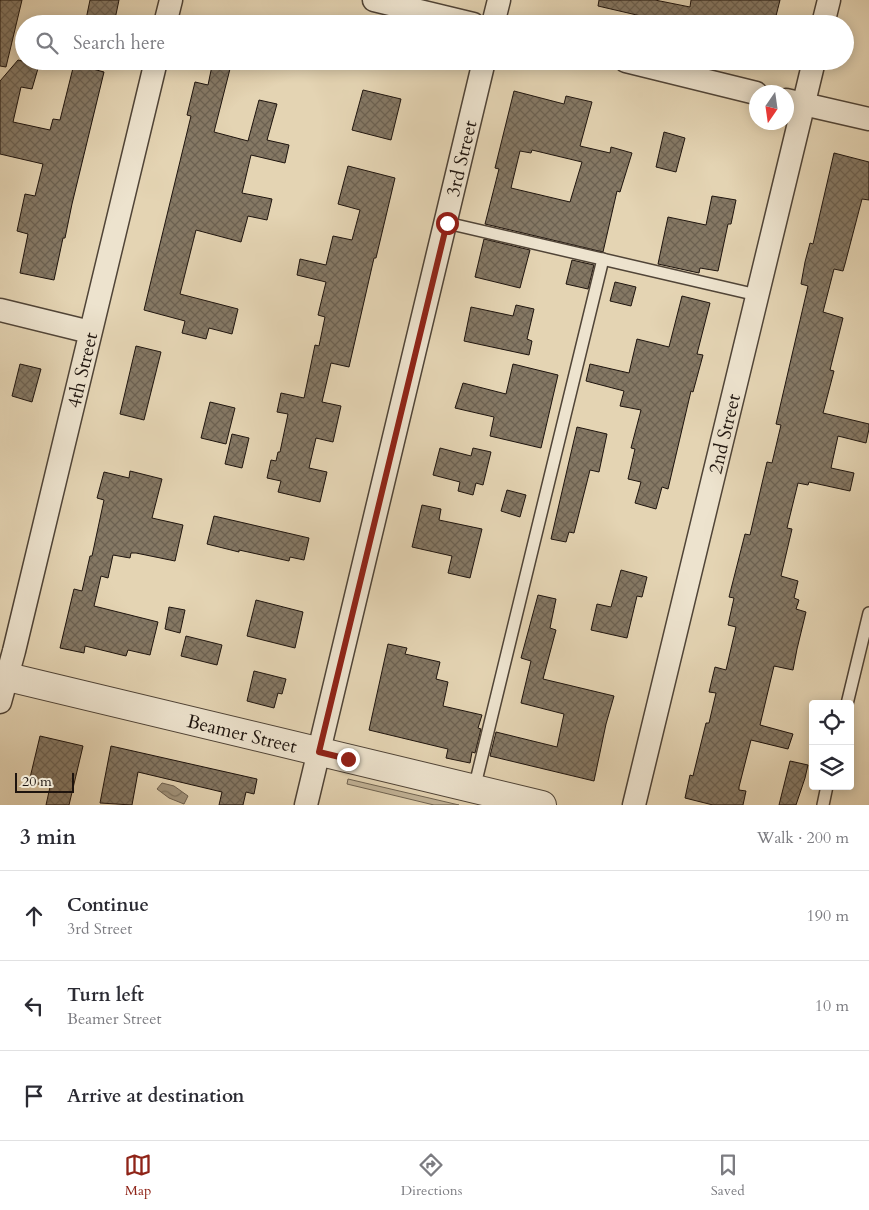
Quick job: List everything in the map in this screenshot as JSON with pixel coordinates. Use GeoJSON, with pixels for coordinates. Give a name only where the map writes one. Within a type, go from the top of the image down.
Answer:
{"type":"FeatureCollection","features":[{"type":"Feature","properties":{"kind":"street"},"geometry":{"type":"LineString","coordinates":[[167,15],[171,0]]}},
{"type":"Feature","properties":{"kind":"street"},"geometry":{"type":"LineString","coordinates":[[374,0],[436,15]]}},
{"type":"Feature","properties":{"kind":"street"},"geometry":{"type":"LineString","coordinates":[[495,15],[499,0]]}},
{"type":"Feature","properties":{"kind":"street"},"geometry":{"type":"LineString","coordinates":[[826,15],[829,0]]}},
{"type":"Feature","properties":{"kind":"street","name":"4th Street"},"geometry":{"type":"LineString","coordinates":[[2,684],[154,70]]}},
{"type":"Feature","properties":{"kind":"street","name":"3rd Street"},"geometry":{"type":"LineString","coordinates":[[306,805],[447,223],[482,70]]}},
{"type":"Feature","properties":{"kind":"street"},"geometry":{"type":"LineString","coordinates":[[663,70],[749,91]]}},
{"type":"Feature","properties":{"kind":"street","name":"2nd Street"},"geometry":{"type":"LineString","coordinates":[[634,805],[758,295],[795,102],[810,70]]}},
{"type":"Feature","properties":{"kind":"street"},"geometry":{"type":"LineString","coordinates":[[795,102],[869,119]]}},
{"type":"Feature","properties":{"kind":"street"},"geometry":{"type":"LineString","coordinates":[[0,310],[90,332]]}},
{"type":"Feature","properties":{"kind":"street","name":"Beamer Street"},"geometry":{"type":"LineString","coordinates":[[2,684],[319,752],[542,805]]}},
{"type":"Feature","properties":{"kind":"lane"},"geometry":{"type":"LineString","coordinates":[[447,223],[758,295]]}},
{"type":"Feature","properties":{"kind":"lane"},"geometry":{"type":"LineString","coordinates":[[474,789],[603,259]]}},
{"type":"Feature","properties":{"kind":"lane"},"geometry":{"type":"LineString","coordinates":[[848,700],[869,613]]}},
{"type":"Feature","properties":{"kind":"lane"},"geometry":{"type":"LineString","coordinates":[[823,805],[826,790]]}},
{"type":"Feature","properties":{"kind":"shaded area"},"geometry":{"type":"Polygon","coordinates":[[[348,779],[459,805],[434,805],[347,784],[348,779]]]}},
{"type":"Feature","properties":{"kind":"water"},"geometry":{"type":"Polygon","coordinates":[[[162,783],[174,786],[188,796],[184,804],[169,798],[157,789],[162,783]]]}},
{"type":"Feature","properties":{"kind":"building"},"geometry":{"type":"Polygon","coordinates":[[[0,0],[22,0],[18,15],[15,15],[15,29],[6,67],[0,66],[0,0]]]}},
{"type":"Feature","properties":{"kind":"building"},"geometry":{"type":"Polygon","coordinates":[[[90,0],[119,0],[116,15],[87,15],[90,0]]]}},
{"type":"Feature","properties":{"kind":"building"},"geometry":{"type":"Polygon","coordinates":[[[599,0],[655,0],[690,7],[691,0],[780,0],[776,15],[637,15],[598,6],[599,0]]]}},
{"type":"Feature","properties":{"kind":"building"},"geometry":{"type":"Polygon","coordinates":[[[15,64],[15,70],[38,70],[32,89],[21,87],[13,122],[50,130],[53,119],[60,120],[72,70],[96,70],[104,72],[54,280],[20,273],[28,234],[17,231],[25,194],[35,196],[43,164],[0,154],[0,81],[15,64]]]}},
{"type":"Feature","properties":{"kind":"building"},"geometry":{"type":"Polygon","coordinates":[[[211,70],[230,70],[214,132],[248,141],[259,100],[277,104],[267,140],[289,145],[285,163],[251,155],[242,193],[272,199],[267,220],[248,216],[241,242],[196,230],[180,294],[238,309],[232,334],[209,328],[206,339],[182,333],[185,321],[144,310],[191,116],[187,115],[195,82],[208,85],[211,70]]]}},
{"type":"Feature","properties":{"kind":"building"},"geometry":{"type":"Polygon","coordinates":[[[363,90],[401,99],[391,140],[352,130],[363,90]]]}},
{"type":"Feature","properties":{"kind":"building"},"geometry":{"type":"Polygon","coordinates":[[[514,91],[564,104],[566,96],[592,102],[580,146],[610,153],[611,147],[632,153],[620,192],[617,191],[603,252],[485,224],[499,169],[495,168],[514,91]],[[532,150],[531,153],[520,151],[511,188],[570,202],[582,162],[532,150]]]}},
{"type":"Feature","properties":{"kind":"building"},"geometry":{"type":"Polygon","coordinates":[[[664,132],[685,138],[676,172],[656,167],[664,132]]]}},
{"type":"Feature","properties":{"kind":"building"},"geometry":{"type":"Polygon","coordinates":[[[834,153],[869,162],[869,200],[862,199],[843,271],[834,269],[823,312],[843,318],[830,370],[834,371],[823,413],[869,424],[869,429],[866,443],[838,436],[831,468],[854,473],[850,491],[809,482],[808,485],[798,483],[787,528],[792,529],[781,576],[798,581],[794,598],[799,600],[796,609],[806,612],[793,670],[774,666],[760,725],[793,734],[788,749],[751,740],[739,787],[739,790],[746,791],[743,805],[713,805],[685,798],[690,775],[693,776],[706,723],[709,723],[716,693],[709,692],[715,667],[726,670],[736,627],[728,625],[734,598],[729,597],[745,534],[750,535],[767,462],[772,463],[781,425],[776,424],[808,286],[801,284],[805,262],[810,243],[813,244],[834,153]]]}},
{"type":"Feature","properties":{"kind":"building"},"geometry":{"type":"Polygon","coordinates":[[[348,166],[395,178],[349,367],[331,363],[322,402],[341,406],[333,442],[316,438],[309,468],[327,472],[320,502],[278,492],[281,481],[267,478],[271,460],[276,461],[278,452],[280,452],[288,414],[277,412],[281,393],[304,398],[315,345],[319,346],[325,317],[318,315],[326,282],[297,275],[300,259],[326,265],[333,236],[352,240],[360,210],[338,204],[348,166]]]}},
{"type":"Feature","properties":{"kind":"building"},"geometry":{"type":"Polygon","coordinates":[[[712,196],[736,200],[731,224],[728,224],[718,271],[700,268],[699,273],[658,264],[668,217],[706,225],[712,196]]]}},
{"type":"Feature","properties":{"kind":"building"},"geometry":{"type":"Polygon","coordinates":[[[484,239],[530,250],[520,288],[475,277],[484,239]]]}},
{"type":"Feature","properties":{"kind":"building"},"geometry":{"type":"Polygon","coordinates":[[[572,260],[594,265],[588,289],[566,284],[572,260]]]}},
{"type":"Feature","properties":{"kind":"building"},"geometry":{"type":"Polygon","coordinates":[[[615,282],[636,287],[631,306],[610,301],[615,282]]]}},
{"type":"Feature","properties":{"kind":"building"},"geometry":{"type":"Polygon","coordinates":[[[682,296],[710,303],[697,354],[703,355],[693,392],[691,391],[668,489],[662,487],[656,509],[635,503],[641,482],[628,479],[635,449],[631,448],[641,410],[620,406],[624,391],[586,381],[590,364],[629,373],[637,339],[669,347],[682,296]]]}},
{"type":"Feature","properties":{"kind":"building"},"geometry":{"type":"Polygon","coordinates":[[[516,305],[534,309],[527,339],[532,341],[529,355],[464,341],[471,307],[513,316],[516,305]]]}},
{"type":"Feature","properties":{"kind":"building"},"geometry":{"type":"Polygon","coordinates":[[[136,346],[161,352],[144,420],[120,414],[136,346]]]}},
{"type":"Feature","properties":{"kind":"building"},"geometry":{"type":"Polygon","coordinates":[[[20,364],[41,369],[32,402],[12,396],[20,364]]]}},
{"type":"Feature","properties":{"kind":"building"},"geometry":{"type":"Polygon","coordinates":[[[513,364],[558,375],[541,448],[490,436],[494,417],[455,408],[463,383],[506,394],[513,364]]]}},
{"type":"Feature","properties":{"kind":"building"},"geometry":{"type":"Polygon","coordinates":[[[210,402],[235,408],[226,444],[201,438],[210,402]]]}},
{"type":"Feature","properties":{"kind":"building"},"geometry":{"type":"Polygon","coordinates":[[[577,427],[607,434],[599,472],[590,470],[574,533],[569,532],[566,542],[551,539],[577,427]]]}},
{"type":"Feature","properties":{"kind":"building"},"geometry":{"type":"Polygon","coordinates":[[[232,434],[249,438],[242,468],[225,464],[232,434]]]}},
{"type":"Feature","properties":{"kind":"building"},"geometry":{"type":"Polygon","coordinates":[[[440,448],[471,456],[473,448],[491,452],[483,485],[476,483],[473,495],[458,491],[460,482],[433,475],[440,448]]]}},
{"type":"Feature","properties":{"kind":"building"},"geometry":{"type":"Polygon","coordinates":[[[130,471],[162,479],[152,518],[183,525],[175,561],[136,553],[131,553],[130,558],[113,555],[108,578],[101,576],[94,606],[158,622],[150,655],[128,650],[126,656],[85,646],[84,653],[60,648],[74,589],[82,591],[90,556],[92,556],[104,500],[97,498],[104,472],[129,478],[130,471]]]}},
{"type":"Feature","properties":{"kind":"building"},"geometry":{"type":"Polygon","coordinates":[[[507,490],[526,495],[520,517],[501,511],[507,490]]]}},
{"type":"Feature","properties":{"kind":"building"},"geometry":{"type":"Polygon","coordinates":[[[422,505],[441,509],[439,520],[482,529],[470,578],[448,573],[452,556],[412,547],[422,505]]]}},
{"type":"Feature","properties":{"kind":"building"},"geometry":{"type":"Polygon","coordinates":[[[214,516],[309,538],[304,560],[290,557],[289,561],[207,544],[214,516]]]}},
{"type":"Feature","properties":{"kind":"building"},"geometry":{"type":"Polygon","coordinates":[[[621,570],[647,577],[642,597],[637,596],[627,638],[591,630],[597,604],[611,607],[621,570]]]}},
{"type":"Feature","properties":{"kind":"building"},"geometry":{"type":"Polygon","coordinates":[[[538,595],[556,599],[550,628],[556,630],[543,679],[614,696],[594,781],[490,756],[496,732],[557,747],[564,714],[521,703],[531,661],[521,658],[538,595]]]}},
{"type":"Feature","properties":{"kind":"building"},"geometry":{"type":"Polygon","coordinates":[[[256,600],[303,612],[295,648],[247,636],[256,600]]]}},
{"type":"Feature","properties":{"kind":"building"},"geometry":{"type":"Polygon","coordinates":[[[169,607],[185,610],[180,633],[165,629],[169,607]]]}},
{"type":"Feature","properties":{"kind":"building"},"geometry":{"type":"Polygon","coordinates":[[[186,636],[222,645],[217,665],[181,656],[186,636]]]}},
{"type":"Feature","properties":{"kind":"building"},"geometry":{"type":"Polygon","coordinates":[[[388,644],[407,648],[405,654],[440,662],[436,679],[448,682],[443,706],[482,715],[478,728],[481,729],[475,753],[472,752],[470,763],[446,758],[448,749],[369,730],[388,644]]]}},
{"type":"Feature","properties":{"kind":"building"},"geometry":{"type":"Polygon","coordinates":[[[254,671],[286,679],[282,694],[278,693],[274,708],[247,701],[254,671]]]}},
{"type":"Feature","properties":{"kind":"building"},"geometry":{"type":"Polygon","coordinates":[[[40,736],[83,746],[69,805],[46,805],[50,787],[29,782],[40,736]]]}},
{"type":"Feature","properties":{"kind":"building"},"geometry":{"type":"Polygon","coordinates":[[[111,746],[257,779],[254,794],[246,792],[243,805],[219,805],[222,792],[138,772],[132,805],[100,803],[111,746]]]}},
{"type":"Feature","properties":{"kind":"building"},"geometry":{"type":"Polygon","coordinates":[[[790,761],[808,765],[805,778],[796,805],[779,805],[790,761]]]}},
{"type":"Feature","properties":{"kind":"route"},"geometry":{"type":"LineString","coordinates":[[348,759],[319,752],[447,223]]}}]}
